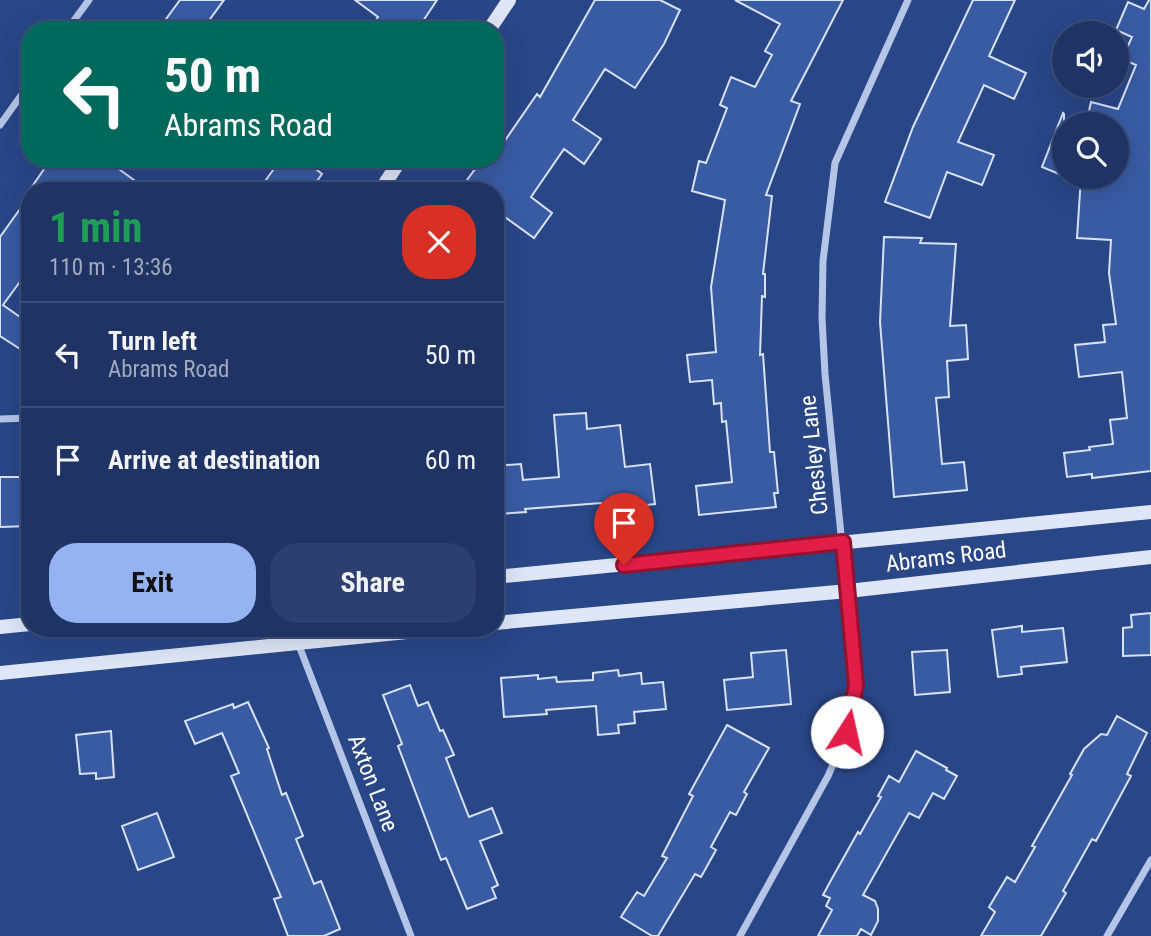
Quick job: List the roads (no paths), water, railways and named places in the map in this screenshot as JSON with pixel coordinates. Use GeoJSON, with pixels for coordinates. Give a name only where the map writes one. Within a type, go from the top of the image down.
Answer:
{"type":"FeatureCollection","features":[{"type":"Feature","properties":{"kind":"main road"},"geometry":{"type":"LineString","coordinates":[[495,21],[509,0]]}},
{"type":"Feature","properties":{"kind":"main road","name":"Abrams Road"},"geometry":{"type":"LineString","coordinates":[[504,576],[1151,512]]}},
{"type":"Feature","properties":{"kind":"main road","name":"Abrams Road"},"geometry":{"type":"LineString","coordinates":[[504,622],[848,591],[1151,557]]}},
{"type":"Feature","properties":{"kind":"main road"},"geometry":{"type":"LineString","coordinates":[[0,627],[21,625]]}},
{"type":"Feature","properties":{"kind":"main road"},"geometry":{"type":"LineString","coordinates":[[296,637],[298,643]]}},
{"type":"Feature","properties":{"kind":"main road"},"geometry":{"type":"LineString","coordinates":[[0,673],[358,637]]}},
{"type":"Feature","properties":{"kind":"street"},"geometry":{"type":"LineString","coordinates":[[74,21],[89,0]]}},
{"type":"Feature","properties":{"kind":"street","name":"Chesley Lane"},"geometry":{"type":"LineString","coordinates":[[740,936],[828,775],[847,732],[856,685],[825,374],[822,261],[835,163],[908,0]]}},
{"type":"Feature","properties":{"kind":"street"},"geometry":{"type":"LineString","coordinates":[[0,125],[21,96]]}},
{"type":"Feature","properties":{"kind":"street"},"geometry":{"type":"LineString","coordinates":[[0,419],[21,418]]}},
{"type":"Feature","properties":{"kind":"street","name":"Axton Lane"},"geometry":{"type":"LineString","coordinates":[[298,643],[411,936]]}},
{"type":"Feature","properties":{"kind":"street"},"geometry":{"type":"LineString","coordinates":[[1107,936],[1151,860]]}}]}
